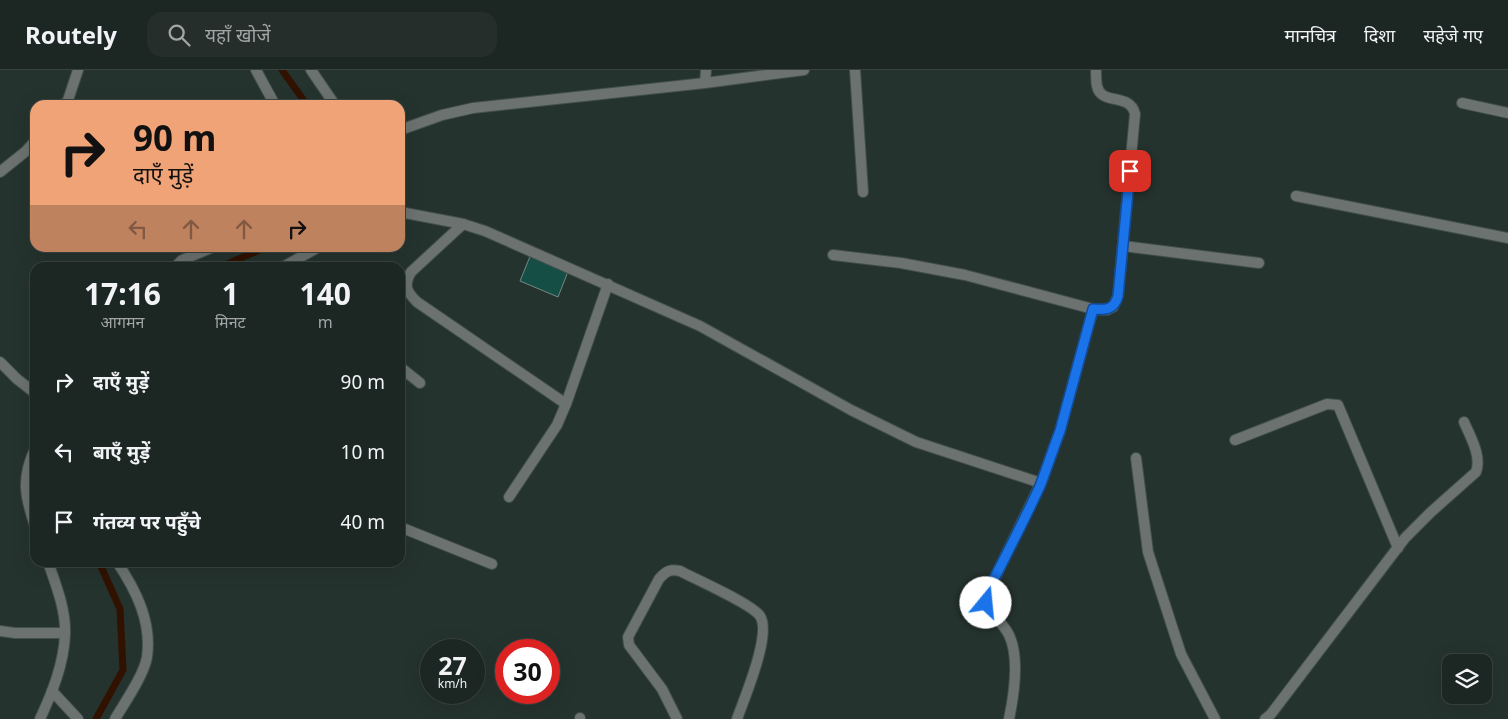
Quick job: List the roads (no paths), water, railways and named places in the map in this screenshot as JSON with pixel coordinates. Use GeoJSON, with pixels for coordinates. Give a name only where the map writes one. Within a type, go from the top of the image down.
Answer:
{"type":"FeatureCollection","features":[{"type":"Feature","properties":{"kind":"street"},"geometry":{"type":"LineString","coordinates":[[256,70],[272,100]]}},
{"type":"Feature","properties":{"kind":"street"},"geometry":{"type":"LineString","coordinates":[[311,70],[331,100]]}},
{"type":"Feature","properties":{"kind":"street"},"geometry":{"type":"LineString","coordinates":[[705,83],[706,70]]}},
{"type":"Feature","properties":{"kind":"street"},"geometry":{"type":"LineString","coordinates":[[405,128],[442,115],[473,108],[705,83],[804,70]]}},
{"type":"Feature","properties":{"kind":"street"},"geometry":{"type":"LineString","coordinates":[[855,70],[863,192]]}},
{"type":"Feature","properties":{"kind":"street"},"geometry":{"type":"LineString","coordinates":[[833,255],[901,263],[965,276],[1093,309],[1106,310],[1113,307],[1116,303],[1123,246],[1136,114],[1130,104],[1104,96],[1099,92],[1096,70]]}},
{"type":"Feature","properties":{"kind":"street"},"geometry":{"type":"LineString","coordinates":[[68,100],[75,71]]}},
{"type":"Feature","properties":{"kind":"street"},"geometry":{"type":"LineString","coordinates":[[1462,103],[1508,113]]}},
{"type":"Feature","properties":{"kind":"street"},"geometry":{"type":"LineString","coordinates":[[0,172],[30,146]]}},
{"type":"Feature","properties":{"kind":"street"},"geometry":{"type":"LineString","coordinates":[[1296,196],[1508,238]]}},
{"type":"Feature","properties":{"kind":"street"},"geometry":{"type":"LineString","coordinates":[[405,213],[463,224],[485,231],[700,326],[851,410],[916,442],[1041,484]]}},
{"type":"Feature","properties":{"kind":"street"},"geometry":{"type":"LineString","coordinates":[[463,224],[411,272],[406,280],[406,287],[409,293],[417,302],[566,404]]}},
{"type":"Feature","properties":{"kind":"street"},"geometry":{"type":"LineString","coordinates":[[1123,246],[1259,263]]}},
{"type":"Feature","properties":{"kind":"street"},"geometry":{"type":"LineString","coordinates":[[180,262],[201,252]]}},
{"type":"Feature","properties":{"kind":"street"},"geometry":{"type":"LineString","coordinates":[[292,262],[310,252]]}},
{"type":"Feature","properties":{"kind":"street"},"geometry":{"type":"LineString","coordinates":[[509,497],[544,445],[566,404],[608,284]]}},
{"type":"Feature","properties":{"kind":"street"},"geometry":{"type":"LineString","coordinates":[[1009,719],[1013,697],[1015,655],[1009,635],[990,610],[986,603],[986,596],[1041,484],[1060,431],[1093,309]]}},
{"type":"Feature","properties":{"kind":"street"},"geometry":{"type":"LineString","coordinates":[[0,362],[30,389]]}},
{"type":"Feature","properties":{"kind":"street"},"geometry":{"type":"LineString","coordinates":[[405,371],[420,383]]}},
{"type":"Feature","properties":{"kind":"street"},"geometry":{"type":"LineString","coordinates":[[1235,440],[1327,404],[1338,405],[1398,548]]}},
{"type":"Feature","properties":{"kind":"street"},"geometry":{"type":"LineString","coordinates":[[1265,719],[1271,714],[1405,538],[1430,512],[1476,472],[1478,465],[1477,456],[1464,422]]}},
{"type":"Feature","properties":{"kind":"street"},"geometry":{"type":"LineString","coordinates":[[1136,458],[1148,552],[1181,654],[1215,719]]}},
{"type":"Feature","properties":{"kind":"street"},"geometry":{"type":"LineString","coordinates":[[30,464],[25,478],[26,502],[30,513]]}},
{"type":"Feature","properties":{"kind":"street"},"geometry":{"type":"LineString","coordinates":[[405,529],[492,564]]}},
{"type":"Feature","properties":{"kind":"street"},"geometry":{"type":"LineString","coordinates":[[40,719],[61,665],[66,633],[60,594],[50,567]]}},
{"type":"Feature","properties":{"kind":"street"},"geometry":{"type":"LineString","coordinates":[[115,719],[133,690],[146,658],[148,634],[143,612],[120,567]]}},
{"type":"Feature","properties":{"kind":"street"},"geometry":{"type":"LineString","coordinates":[[677,719],[662,689],[629,645],[628,637],[659,579],[665,572],[671,570],[680,571],[753,609],[760,616],[764,625],[763,637],[754,672],[737,719]]}},
{"type":"Feature","properties":{"kind":"street"},"geometry":{"type":"LineString","coordinates":[[0,631],[15,633],[66,633]]}},
{"type":"Feature","properties":{"kind":"street"},"geometry":{"type":"LineString","coordinates":[[52,691],[78,719]]}},
{"type":"Feature","properties":{"kind":"waterway"},"geometry":{"type":"LineString","coordinates":[[282,70],[303,100]]}},
{"type":"Feature","properties":{"kind":"waterway"},"geometry":{"type":"LineString","coordinates":[[232,262],[255,252]]}},
{"type":"Feature","properties":{"kind":"waterway"},"geometry":{"type":"LineString","coordinates":[[96,719],[123,670],[120,609],[101,567]]}}]}
